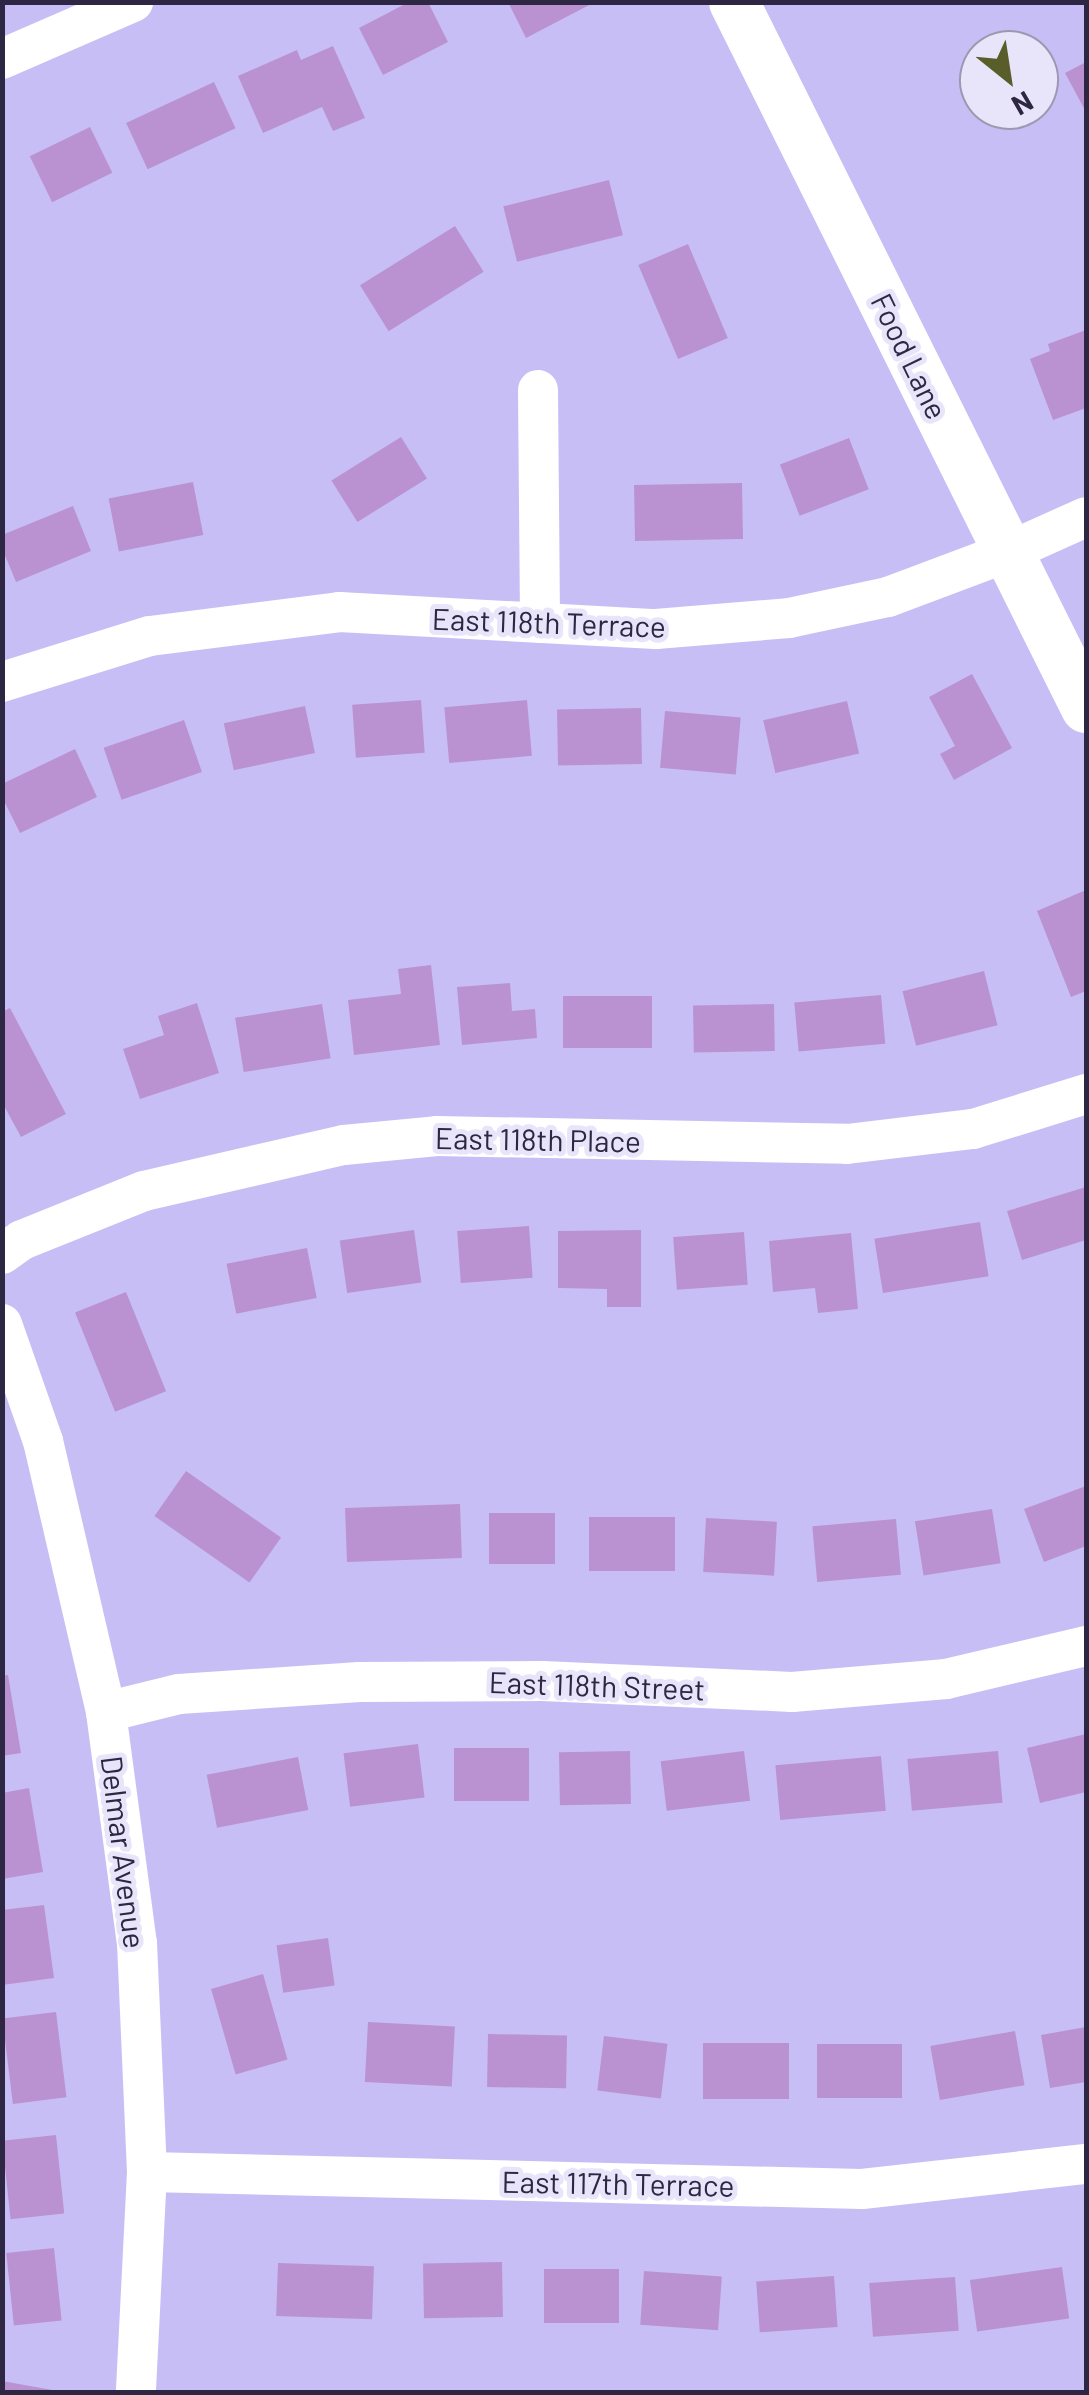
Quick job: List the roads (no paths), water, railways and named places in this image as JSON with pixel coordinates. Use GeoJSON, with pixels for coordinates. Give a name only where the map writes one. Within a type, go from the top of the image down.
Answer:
{"type":"FeatureCollection","features":[{"type":"Feature","properties":{"kind":"street"},"geometry":{"type":"LineString","coordinates":[[2,59],[133,2]]}},
{"type":"Feature","properties":{"kind":"street","name":"Food Lane"},"geometry":{"type":"LineString","coordinates":[[734,2],[1086,708]]}},
{"type":"Feature","properties":{"kind":"street"},"geometry":{"type":"LineString","coordinates":[[538,390],[540,623]]}},
{"type":"Feature","properties":{"kind":"street","name":"East 118th Terrace"},"geometry":{"type":"LineString","coordinates":[[2,682],[150,636],[339,612],[656,629],[789,618],[888,597],[1008,552],[1086,517]]}},
{"type":"Feature","properties":{"kind":"street","name":"East 118th Place"},"geometry":{"type":"LineString","coordinates":[[2,1254],[22,1240],[144,1191],[344,1145],[437,1136],[847,1144],[973,1128],[1086,1094]]}},
{"type":"Feature","properties":{"kind":"street","name":"Delmar Avenue"},"geometry":{"type":"LineString","coordinates":[[2,1324],[43,1441],[106,1712],[137,1944],[147,2172],[136,2392]]}},
{"type":"Feature","properties":{"kind":"street","name":"East 118th Street"},"geometry":{"type":"LineString","coordinates":[[106,1712],[179,1694],[360,1682],[542,1681],[792,1692],[946,1679],[1086,1646]]}},
{"type":"Feature","properties":{"kind":"street","name":"East 117th Terrace"},"geometry":{"type":"LineString","coordinates":[[147,2172],[862,2189],[1086,2164]]}}]}
